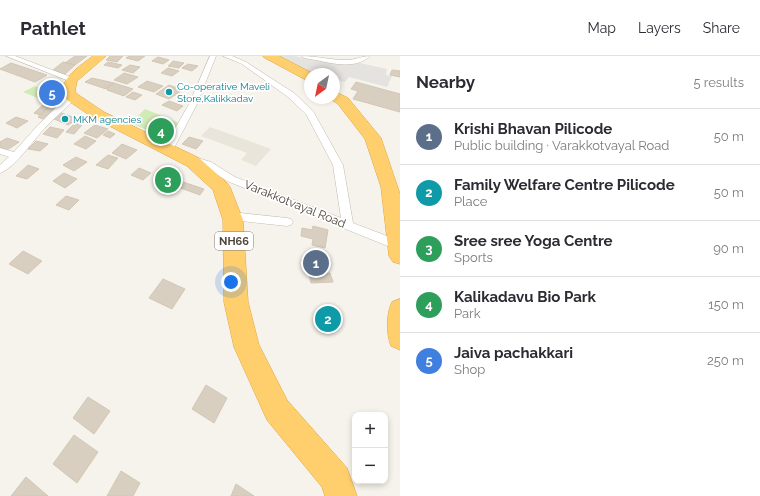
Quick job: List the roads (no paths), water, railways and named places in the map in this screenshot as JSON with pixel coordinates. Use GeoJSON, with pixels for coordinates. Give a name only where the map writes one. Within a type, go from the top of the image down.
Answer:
{"type":"FeatureCollection","features":[{"type":"Feature","properties":{"kind":"highway"},"geometry":{"type":"LineString","coordinates":[[72,88],[100,56]]}},
{"type":"Feature","properties":{"kind":"highway"},"geometry":{"type":"LineString","coordinates":[[269,56],[304,74]]}},
{"type":"Feature","properties":{"kind":"highway","name":"NH66"},"geometry":{"type":"LineString","coordinates":[[72,88],[99,115],[192,162],[221,187],[233,220],[236,302],[247,347],[277,410],[336,479],[341,496]]}},
{"type":"Feature","properties":{"kind":"highway"},"geometry":{"type":"LineString","coordinates":[[340,99],[373,138],[390,187],[399,249]]}},
{"type":"Feature","properties":{"kind":"highway"},"geometry":{"type":"LineString","coordinates":[[400,309],[400,338]]}},
{"type":"Feature","properties":{"kind":"street"},"geometry":{"type":"LineString","coordinates":[[0,170],[16,156],[72,88],[9,56]]}},
{"type":"Feature","properties":{"kind":"street"},"geometry":{"type":"LineString","coordinates":[[168,150],[193,104],[213,56]]}},
{"type":"Feature","properties":{"kind":"street"},"geometry":{"type":"LineString","coordinates":[[226,56],[244,63],[285,91],[310,113],[338,165],[348,225]]}},
{"type":"Feature","properties":{"kind":"street"},"geometry":{"type":"LineString","coordinates":[[305,56],[343,62],[355,61],[367,56]]}},
{"type":"Feature","properties":{"kind":"street"},"geometry":{"type":"LineString","coordinates":[[0,151],[16,156]]}},
{"type":"Feature","properties":{"kind":"street","name":"Varakkotvayal Road"},"geometry":{"type":"LineString","coordinates":[[192,162],[195,161],[210,165],[231,179],[348,225],[399,249]]}},
{"type":"Feature","properties":{"kind":"street"},"geometry":{"type":"LineString","coordinates":[[233,220],[240,217],[287,222]]}},
{"type":"Feature","properties":{"kind":"place","name":"Co-operative Maveli Store,Kalikkadav"},"geometry":{"type":"Point","coordinates":[169,92]}},
{"type":"Feature","properties":{"kind":"place","name":"Jaiva pachakkari"},"geometry":{"type":"Point","coordinates":[52,93]}},
{"type":"Feature","properties":{"kind":"place","name":"MKM agencies"},"geometry":{"type":"Point","coordinates":[65,119]}},
{"type":"Feature","properties":{"kind":"place","name":"Kalikadavu Bio Park"},"geometry":{"type":"Point","coordinates":[161,131]}},
{"type":"Feature","properties":{"kind":"place","name":"Sree sree Yoga Centre"},"geometry":{"type":"Point","coordinates":[168,180]}},
{"type":"Feature","properties":{"kind":"place","name":"Krishi Bhavan Pilicode"},"geometry":{"type":"Point","coordinates":[316,263]}},
{"type":"Feature","properties":{"kind":"place","name":"Family Welfare Centre Pilicode"},"geometry":{"type":"Point","coordinates":[328,319]}}]}
